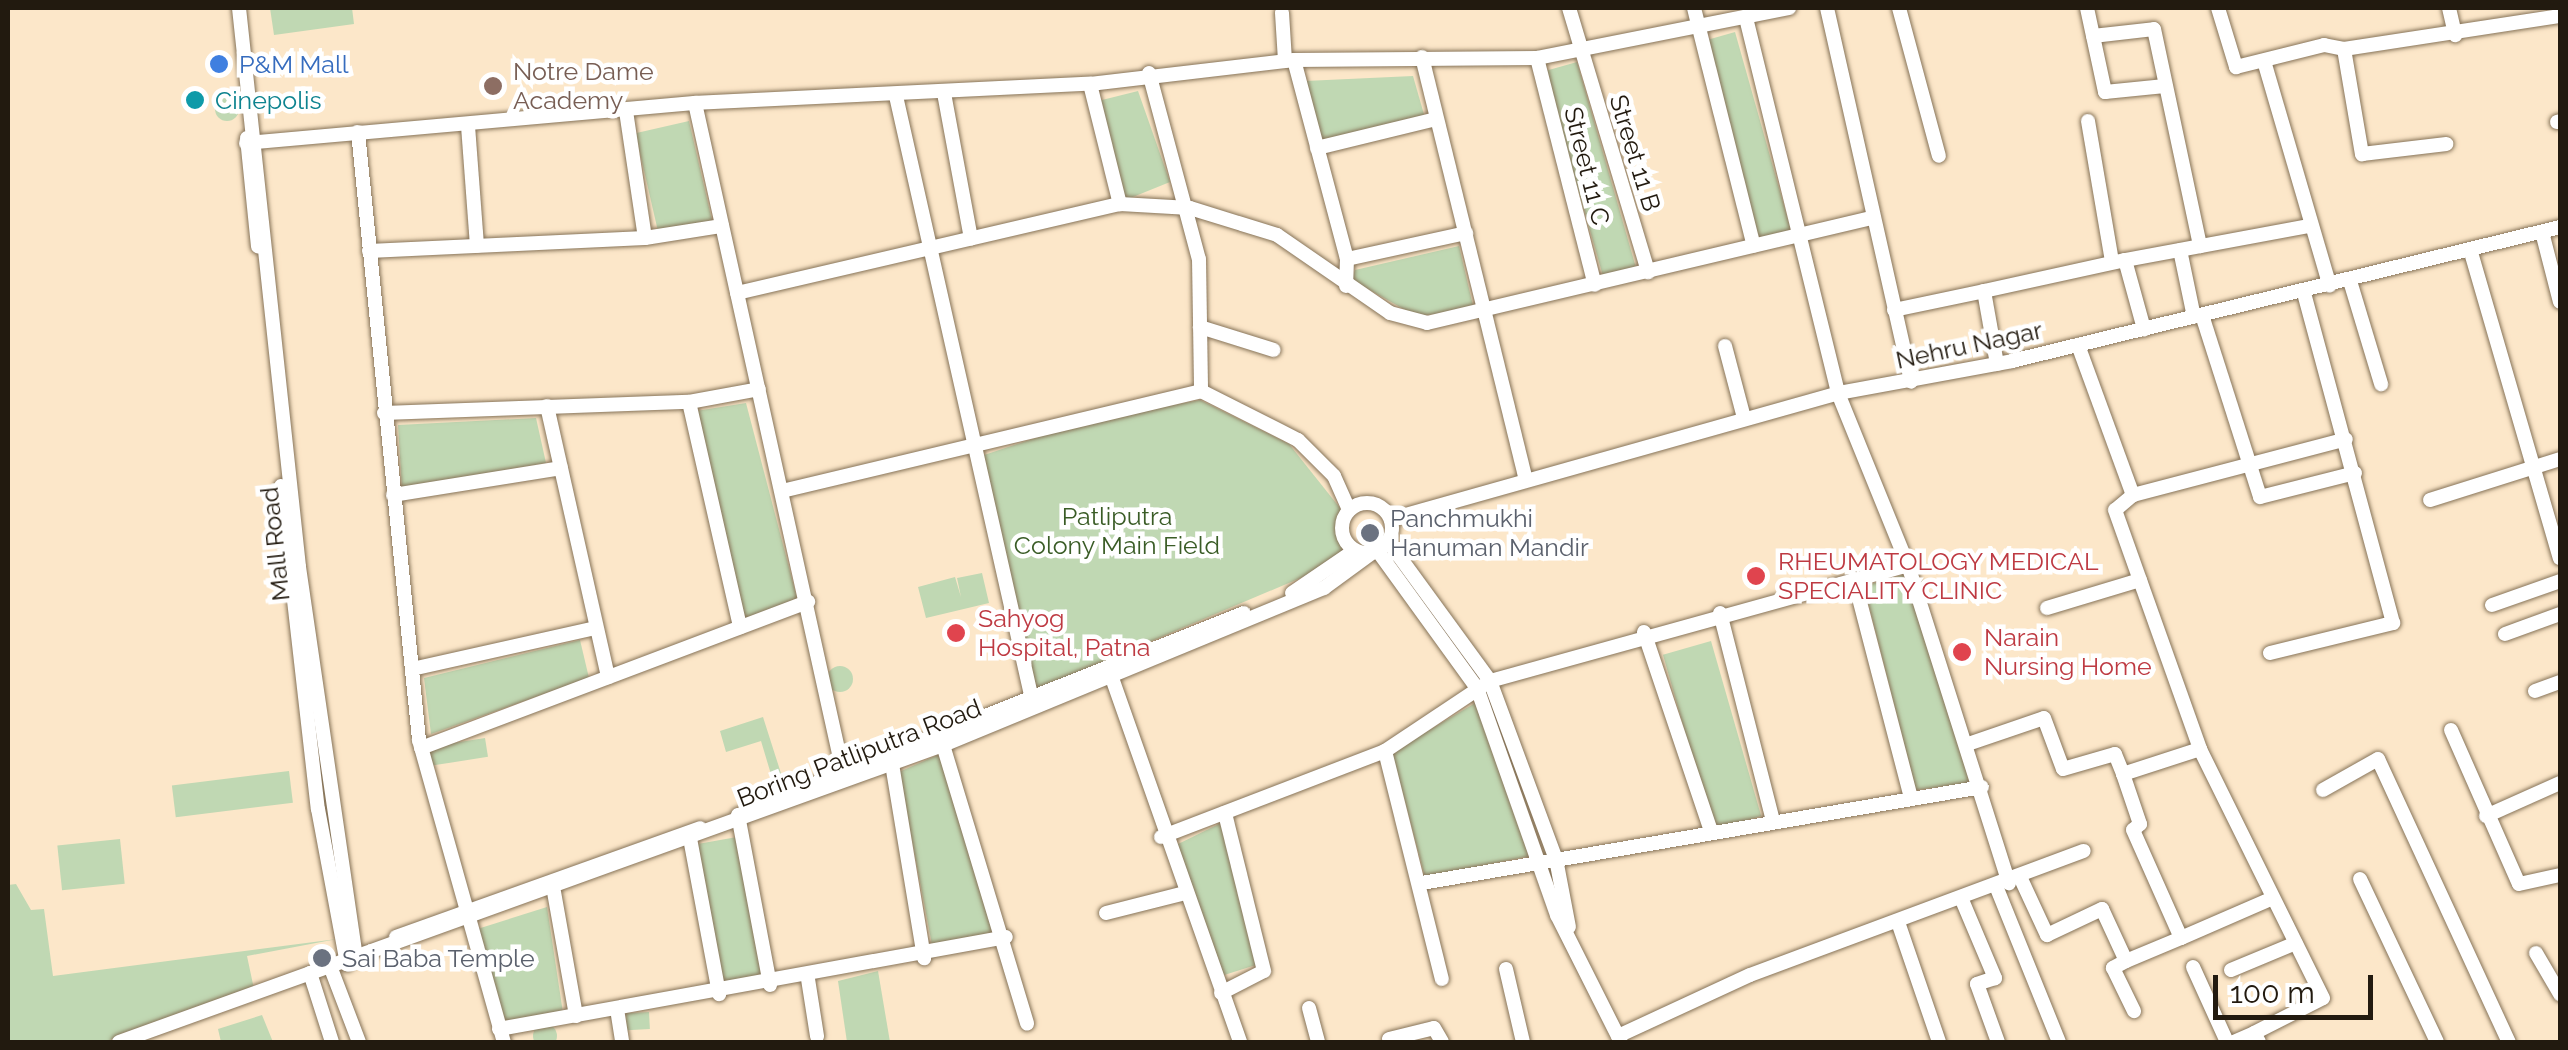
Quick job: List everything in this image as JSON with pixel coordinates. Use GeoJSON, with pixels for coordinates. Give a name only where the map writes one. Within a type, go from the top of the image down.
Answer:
{"type":"FeatureCollection","features":[{"type":"Feature","properties":{"kind":"street","name":"Mall Road"},"geometry":{"type":"LineString","coordinates":[[239,8],[294,568],[324,809],[359,1042]]}},
{"type":"Feature","properties":{"kind":"street","name":"Street 11 B"},"geometry":{"type":"LineString","coordinates":[[1569,8],[1648,272]]}},
{"type":"Feature","properties":{"kind":"street"},"geometry":{"type":"LineString","coordinates":[[1694,8],[1754,246]]}},
{"type":"Feature","properties":{"kind":"street"},"geometry":{"type":"LineString","coordinates":[[251,143],[695,103],[1090,84],[1149,73],[1290,61],[1538,58],[1578,48],[1747,22],[1789,8]]}},
{"type":"Feature","properties":{"kind":"street"},"geometry":{"type":"LineString","coordinates":[[1827,8],[1911,382]]}},
{"type":"Feature","properties":{"kind":"street"},"geometry":{"type":"LineString","coordinates":[[1899,8],[1939,156]]}},
{"type":"Feature","properties":{"kind":"street"},"geometry":{"type":"LineString","coordinates":[[2087,8],[2106,92],[2165,86]]}},
{"type":"Feature","properties":{"kind":"street"},"geometry":{"type":"LineString","coordinates":[[2218,8],[2230,65],[2324,45],[2344,50],[2455,35],[2512,15],[2560,16]]}},
{"type":"Feature","properties":{"kind":"street"},"geometry":{"type":"LineString","coordinates":[[2450,8],[2455,35]]}},
{"type":"Feature","properties":{"kind":"street"},"geometry":{"type":"LineString","coordinates":[[1282,12],[1290,61],[1347,259],[1346,286]]}},
{"type":"Feature","properties":{"kind":"street"},"geometry":{"type":"LineString","coordinates":[[1747,22],[1838,393],[1908,565],[1982,787],[2059,1042]]}},
{"type":"Feature","properties":{"kind":"street"},"geometry":{"type":"LineString","coordinates":[[2093,36],[2154,29],[2200,246]]}},
{"type":"Feature","properties":{"kind":"street"},"geometry":{"type":"LineString","coordinates":[[2344,50],[2362,154],[2446,144]]}},
{"type":"Feature","properties":{"kind":"street"},"geometry":{"type":"LineString","coordinates":[[1422,58],[1525,476]]}},
{"type":"Feature","properties":{"kind":"street","name":"Street 11 C"},"geometry":{"type":"LineString","coordinates":[[1538,58],[1595,285]]}},
{"type":"Feature","properties":{"kind":"street"},"geometry":{"type":"LineString","coordinates":[[2264,60],[2308,226],[2330,286]]}},
{"type":"Feature","properties":{"kind":"street"},"geometry":{"type":"LineString","coordinates":[[1149,73],[1190,208],[1201,391]]}},
{"type":"Feature","properties":{"kind":"street"},"geometry":{"type":"LineString","coordinates":[[1090,84],[1120,204]]}},
{"type":"Feature","properties":{"kind":"street"},"geometry":{"type":"LineString","coordinates":[[944,92],[971,239]]}},
{"type":"Feature","properties":{"kind":"street"},"geometry":{"type":"LineString","coordinates":[[896,96],[970,452],[1033,704]]}},
{"type":"Feature","properties":{"kind":"street"},"geometry":{"type":"LineString","coordinates":[[695,103],[844,777]]}},
{"type":"Feature","properties":{"kind":"street"},"geometry":{"type":"LineString","coordinates":[[626,111],[644,238]]}},
{"type":"Feature","properties":{"kind":"street"},"geometry":{"type":"LineString","coordinates":[[1318,148],[1436,119]]}},
{"type":"Feature","properties":{"kind":"street"},"geometry":{"type":"LineString","coordinates":[[2088,120],[2119,261],[2144,329]]}},
{"type":"Feature","properties":{"kind":"street"},"geometry":{"type":"LineString","coordinates":[[468,126],[477,246]]}},
{"type":"Feature","properties":{"kind":"street"},"geometry":{"type":"LineString","coordinates":[[358,132],[420,748],[464,919],[501,1036],[576,1016],[770,986],[924,958],[1006,938]]}},
{"type":"Feature","properties":{"kind":"street"},"geometry":{"type":"LineString","coordinates":[[737,293],[1120,204],[1190,208],[1277,236],[1346,286],[1427,323],[1485,313],[1872,218]]}},
{"type":"Feature","properties":{"kind":"street"},"geometry":{"type":"LineString","coordinates":[[369,251],[644,238],[722,226]]}},
{"type":"Feature","properties":{"kind":"street"},"geometry":{"type":"LineString","coordinates":[[1894,310],[2119,261],[2308,226]]}},
{"type":"Feature","properties":{"kind":"street","name":"Nehru Nagar"},"geometry":{"type":"LineString","coordinates":[[1391,520],[1525,476],[1838,393],[1911,382],[2078,346],[2560,227]]}},
{"type":"Feature","properties":{"kind":"street"},"geometry":{"type":"LineString","coordinates":[[2542,232],[2560,302]]}},
{"type":"Feature","properties":{"kind":"street"},"geometry":{"type":"LineString","coordinates":[[1347,259],[1466,233]]}},
{"type":"Feature","properties":{"kind":"street"},"geometry":{"type":"LineString","coordinates":[[2470,249],[2530,467],[2560,558]]}},
{"type":"Feature","properties":{"kind":"street"},"geometry":{"type":"LineString","coordinates":[[2180,250],[2244,466],[2260,497],[2355,473]]}},
{"type":"Feature","properties":{"kind":"street"},"geometry":{"type":"LineString","coordinates":[[2350,280],[2381,384]]}},
{"type":"Feature","properties":{"kind":"street"},"geometry":{"type":"LineString","coordinates":[[2270,653],[2393,622],[2303,290]]}},
{"type":"Feature","properties":{"kind":"street"},"geometry":{"type":"LineString","coordinates":[[1984,291],[1997,364]]}},
{"type":"Feature","properties":{"kind":"street"},"geometry":{"type":"LineString","coordinates":[[1200,328],[1274,350]]}},
{"type":"Feature","properties":{"kind":"street"},"geometry":{"type":"LineString","coordinates":[[1726,346],[1744,418]]}},
{"type":"Feature","properties":{"kind":"street"},"geometry":{"type":"LineString","coordinates":[[2078,346],[2134,495]]}},
{"type":"Feature","properties":{"kind":"street"},"geometry":{"type":"LineString","coordinates":[[384,413],[690,402],[759,389]]}},
{"type":"Feature","properties":{"kind":"street"},"geometry":{"type":"LineString","coordinates":[[782,491],[970,452],[1068,416],[1201,391],[1298,440],[1334,476],[1349,510],[1343,536],[1355,550],[1379,548]]}},
{"type":"Feature","properties":{"kind":"street"},"geometry":{"type":"LineString","coordinates":[[690,402],[740,627]]}},
{"type":"Feature","properties":{"kind":"street"},"geometry":{"type":"LineString","coordinates":[[547,406],[608,677]]}},
{"type":"Feature","properties":{"kind":"street"},"geometry":{"type":"LineString","coordinates":[[2193,967],[2230,1042],[2256,1038],[2323,998],[2200,748],[2115,510],[2134,495],[2346,439]]}},
{"type":"Feature","properties":{"kind":"street"},"geometry":{"type":"LineString","coordinates":[[2430,500],[2560,459]]}},
{"type":"Feature","properties":{"kind":"street"},"geometry":{"type":"LineString","coordinates":[[393,495],[561,468]]}},
{"type":"Feature","properties":{"kind":"street"},"geometry":{"type":"LineString","coordinates":[[1349,510],[1372,503],[1391,520],[1379,548]]}},
{"type":"Feature","properties":{"kind":"street"},"geometry":{"type":"LineString","coordinates":[[1379,548],[1484,685],[1569,927],[1620,1039],[1750,974],[1899,926],[2084,851]]}},
{"type":"Feature","properties":{"kind":"street","name":"Boring Patliputra Road"},"geometry":{"type":"LineString","coordinates":[[464,919],[554,892],[1324,588],[1379,548]]}},
{"type":"Feature","properties":{"kind":"street","name":"Boring Patliputra Road"},"geometry":{"type":"LineString","coordinates":[[844,777],[892,764],[1033,704],[1112,678],[1294,593],[1355,550]]}},
{"type":"Feature","properties":{"kind":"street"},"geometry":{"type":"LineString","coordinates":[[1161,837],[1384,751],[1484,685],[1644,632],[1908,565]]}},
{"type":"Feature","properties":{"kind":"street"},"geometry":{"type":"LineString","coordinates":[[1854,579],[1911,798]]}},
{"type":"Feature","properties":{"kind":"street"},"geometry":{"type":"LineString","coordinates":[[2047,608],[2140,580]]}},
{"type":"Feature","properties":{"kind":"street"},"geometry":{"type":"LineString","coordinates":[[2492,605],[2560,581]]}},
{"type":"Feature","properties":{"kind":"street"},"geometry":{"type":"LineString","coordinates":[[420,748],[808,602]]}},
{"type":"Feature","properties":{"kind":"street"},"geometry":{"type":"LineString","coordinates":[[1720,613],[1772,820]]}},
{"type":"Feature","properties":{"kind":"street"},"geometry":{"type":"LineString","coordinates":[[2505,634],[2560,614]]}},
{"type":"Feature","properties":{"kind":"street"},"geometry":{"type":"LineString","coordinates":[[412,670],[595,628]]}},
{"type":"Feature","properties":{"kind":"street"},"geometry":{"type":"LineString","coordinates":[[1644,632],[1711,830]]}},
{"type":"Feature","properties":{"kind":"street"},"geometry":{"type":"LineString","coordinates":[[1112,678],[1181,894],[1240,1042]]}},
{"type":"Feature","properties":{"kind":"street"},"geometry":{"type":"LineString","coordinates":[[2535,691],[2560,682]]}},
{"type":"Feature","properties":{"kind":"street"},"geometry":{"type":"LineString","coordinates":[[1968,744],[2042,718],[2063,769],[2115,754],[2140,824],[2132,830],[2181,938]]}},
{"type":"Feature","properties":{"kind":"street"},"geometry":{"type":"LineString","coordinates":[[2450,730],[2521,886],[2560,875]]}},
{"type":"Feature","properties":{"kind":"street"},"geometry":{"type":"LineString","coordinates":[[943,745],[1006,938],[1027,1024]]}},
{"type":"Feature","properties":{"kind":"street"},"geometry":{"type":"LineString","coordinates":[[2123,774],[2200,748]]}},
{"type":"Feature","properties":{"kind":"street"},"geometry":{"type":"LineString","coordinates":[[1384,751],[1422,883],[1442,979]]}},
{"type":"Feature","properties":{"kind":"street"},"geometry":{"type":"LineString","coordinates":[[2323,790],[2378,759],[2509,1042]]}},
{"type":"Feature","properties":{"kind":"street"},"geometry":{"type":"LineString","coordinates":[[892,764],[924,958]]}},
{"type":"Feature","properties":{"kind":"street"},"geometry":{"type":"LineString","coordinates":[[2486,816],[2560,782]]}},
{"type":"Feature","properties":{"kind":"street"},"geometry":{"type":"LineString","coordinates":[[1422,883],[1711,830],[1982,787]]}},
{"type":"Feature","properties":{"kind":"street"},"geometry":{"type":"LineString","coordinates":[[1220,992],[1264,971],[1225,812]]}},
{"type":"Feature","properties":{"kind":"street"},"geometry":{"type":"LineString","coordinates":[[739,818],[770,986]]}},
{"type":"Feature","properties":{"kind":"street"},"geometry":{"type":"LineString","coordinates":[[690,837],[719,994]]}},
{"type":"Feature","properties":{"kind":"street","name":"Boring Patliputra Road"},"geometry":{"type":"LineString","coordinates":[[119,1042],[690,837]]}},
{"type":"Feature","properties":{"kind":"street"},"geometry":{"type":"LineString","coordinates":[[2360,880],[2437,1042]]}},
{"type":"Feature","properties":{"kind":"street"},"geometry":{"type":"LineString","coordinates":[[2009,883],[2048,935],[2102,909],[2126,961]]}},
{"type":"Feature","properties":{"kind":"street"},"geometry":{"type":"LineString","coordinates":[[554,892],[576,1016]]}},
{"type":"Feature","properties":{"kind":"street"},"geometry":{"type":"LineString","coordinates":[[1106,912],[1181,894]]}},
{"type":"Feature","properties":{"kind":"street"},"geometry":{"type":"LineString","coordinates":[[2134,1011],[2113,968],[2274,898]]}},
{"type":"Feature","properties":{"kind":"street"},"geometry":{"type":"LineString","coordinates":[[1962,900],[1995,978],[1977,984],[1998,1042]]}},
{"type":"Feature","properties":{"kind":"street"},"geometry":{"type":"LineString","coordinates":[[1899,926],[1939,1042]]}},
{"type":"Feature","properties":{"kind":"street"},"geometry":{"type":"LineString","coordinates":[[2232,970],[2296,943]]}},
{"type":"Feature","properties":{"kind":"street"},"geometry":{"type":"LineString","coordinates":[[2536,953],[2560,994]]}},
{"type":"Feature","properties":{"kind":"street"},"geometry":{"type":"LineString","coordinates":[[1506,969],[1522,1042]]}},
{"type":"Feature","properties":{"kind":"street"},"geometry":{"type":"LineString","coordinates":[[310,973],[332,1042]]}},
{"type":"Feature","properties":{"kind":"street"},"geometry":{"type":"LineString","coordinates":[[808,978],[817,1036]]}},
{"type":"Feature","properties":{"kind":"street"},"geometry":{"type":"LineString","coordinates":[[1309,1008],[1318,1042]]}},
{"type":"Feature","properties":{"kind":"street"},"geometry":{"type":"LineString","coordinates":[[618,1009],[622,1042]]}},
{"type":"Feature","properties":{"kind":"street"},"geometry":{"type":"LineString","coordinates":[[1389,1039],[1434,1028],[1442,1042]]}},
{"type":"Feature","properties":{"kind":"green space"},"geometry":{"type":"Polygon","coordinates":[[[270,8],[352,8],[354,24],[274,35],[270,8]]]}},
{"type":"Feature","properties":{"kind":"green space"},"geometry":{"type":"Polygon","coordinates":[[[1735,32],[1792,234],[1756,242],[1707,40],[1735,32]]]}},
{"type":"Feature","properties":{"kind":"green space"},"geometry":{"type":"Polygon","coordinates":[[[1577,62],[1636,267],[1603,276],[1544,71],[1577,62]]]}},
{"type":"Feature","properties":{"kind":"green space"},"geometry":{"type":"Polygon","coordinates":[[[1413,76],[1425,118],[1321,140],[1305,81],[1413,76]]]}},
{"type":"Feature","properties":{"kind":"green space"},"geometry":{"type":"Polygon","coordinates":[[[1138,91],[1170,182],[1123,201],[1098,101],[1138,91]]]}},
{"type":"Feature","properties":{"kind":"green space"},"geometry":{"type":"Polygon","coordinates":[[[227,97],[239,109],[227,121],[215,109],[227,97]]]}},
{"type":"Feature","properties":{"kind":"green space"},"geometry":{"type":"Polygon","coordinates":[[[689,121],[713,223],[659,236],[635,133],[689,121]]]}},
{"type":"Feature","properties":{"kind":"green space"},"geometry":{"type":"Polygon","coordinates":[[[1459,246],[1474,310],[1416,316],[1352,280],[1355,270],[1459,246]]]}},
{"type":"Feature","properties":{"kind":"green space","name":"Patliputra Colony Main Field"},"geometry":{"type":"Polygon","coordinates":[[[1200,400],[1289,444],[1340,508],[1351,544],[1324,568],[1036,690],[978,457],[1084,422],[1200,400]]]}},
{"type":"Feature","properties":{"kind":"green space"},"geometry":{"type":"Polygon","coordinates":[[[746,403],[798,602],[743,622],[696,411],[746,403]]]}},
{"type":"Feature","properties":{"kind":"green space"},"geometry":{"type":"Polygon","coordinates":[[[536,418],[546,463],[402,489],[398,425],[536,418]]]}},
{"type":"Feature","properties":{"kind":"green space"},"geometry":{"type":"Polygon","coordinates":[[[982,573],[989,603],[926,618],[918,587],[955,577],[961,597],[957,578],[982,573]]]}},
{"type":"Feature","properties":{"kind":"green space"},"geometry":{"type":"Polygon","coordinates":[[[1903,575],[1974,782],[1916,790],[1864,586],[1903,575]]]}},
{"type":"Feature","properties":{"kind":"green space"},"geometry":{"type":"Polygon","coordinates":[[[580,640],[589,678],[431,734],[424,678],[580,640]]]}},
{"type":"Feature","properties":{"kind":"green space"},"geometry":{"type":"Polygon","coordinates":[[[1711,641],[1761,816],[1713,830],[1663,655],[1711,641]]]}},
{"type":"Feature","properties":{"kind":"green space"},"geometry":{"type":"Polygon","coordinates":[[[840,666],[849,670],[853,679],[849,688],[840,692],[831,688],[827,679],[831,670],[840,666]]]}},
{"type":"Feature","properties":{"kind":"green space"},"geometry":{"type":"Polygon","coordinates":[[[1482,699],[1540,854],[1425,877],[1392,752],[1482,699]]]}},
{"type":"Feature","properties":{"kind":"green space"},"geometry":{"type":"Polygon","coordinates":[[[763,717],[786,789],[750,800],[747,790],[773,781],[761,741],[726,752],[720,731],[763,717]]]}},
{"type":"Feature","properties":{"kind":"green space"},"geometry":{"type":"Polygon","coordinates":[[[485,738],[488,757],[426,767],[423,748],[485,738]]]}},
{"type":"Feature","properties":{"kind":"green space"},"geometry":{"type":"Polygon","coordinates":[[[940,754],[997,932],[932,945],[899,772],[940,754]]]}},
{"type":"Feature","properties":{"kind":"green space"},"geometry":{"type":"Polygon","coordinates":[[[289,771],[293,803],[176,817],[172,785],[289,771]]]}},
{"type":"Feature","properties":{"kind":"green space"},"geometry":{"type":"Polygon","coordinates":[[[1221,823],[1259,964],[1218,977],[1176,845],[1221,823]]]}},
{"type":"Feature","properties":{"kind":"green space"},"geometry":{"type":"Polygon","coordinates":[[[737,837],[762,979],[723,986],[698,844],[737,837]]]}},
{"type":"Feature","properties":{"kind":"green space"},"geometry":{"type":"Polygon","coordinates":[[[120,839],[125,884],[62,890],[57,846],[120,839]]]}},
{"type":"Feature","properties":{"kind":"green space"},"geometry":{"type":"Polygon","coordinates":[[[16,884],[31,910],[44,909],[53,976],[337,939],[247,956],[254,989],[104,1042],[8,1042],[8,885],[16,884]]]}},
{"type":"Feature","properties":{"kind":"green space"},"geometry":{"type":"Polygon","coordinates":[[[547,907],[563,1013],[501,1025],[471,931],[547,907]]]}},
{"type":"Feature","properties":{"kind":"green space"},"geometry":{"type":"Polygon","coordinates":[[[878,971],[890,1042],[847,1042],[838,981],[878,971]]]}},
{"type":"Feature","properties":{"kind":"green space"},"geometry":{"type":"Polygon","coordinates":[[[649,1012],[650,1029],[627,1030],[626,1013],[649,1012]]]}},
{"type":"Feature","properties":{"kind":"green space"},"geometry":{"type":"Polygon","coordinates":[[[262,1015],[273,1042],[221,1042],[218,1029],[262,1015]]]}},
{"type":"Feature","properties":{"kind":"green space"},"geometry":{"type":"Polygon","coordinates":[[[545,1024],[557,1036],[545,1048],[533,1036],[545,1024]]]}},
{"type":"Feature","properties":{"kind":"place","name":"P&M Mall"},"geometry":{"type":"Point","coordinates":[219,64]}},
{"type":"Feature","properties":{"kind":"place","name":"Notre Dame Academy"},"geometry":{"type":"Point","coordinates":[493,86]}},
{"type":"Feature","properties":{"kind":"place","name":"Cinepolis"},"geometry":{"type":"Point","coordinates":[195,100]}},
{"type":"Feature","properties":{"kind":"place","name":"Panchmukhi Hanuman Mandir"},"geometry":{"type":"Point","coordinates":[1370,533]}},
{"type":"Feature","properties":{"kind":"place","name":"RHEUMATOLOGY MEDICAL SPECIALITY CLINIC"},"geometry":{"type":"Point","coordinates":[1756,576]}},
{"type":"Feature","properties":{"kind":"place","name":"Sahyog Hospital, Patna"},"geometry":{"type":"Point","coordinates":[956,633]}},
{"type":"Feature","properties":{"kind":"place","name":"Narain Nursing Home"},"geometry":{"type":"Point","coordinates":[1962,652]}},
{"type":"Feature","properties":{"kind":"place","name":"Sai Baba Temple"},"geometry":{"type":"Point","coordinates":[322,958]}}]}
